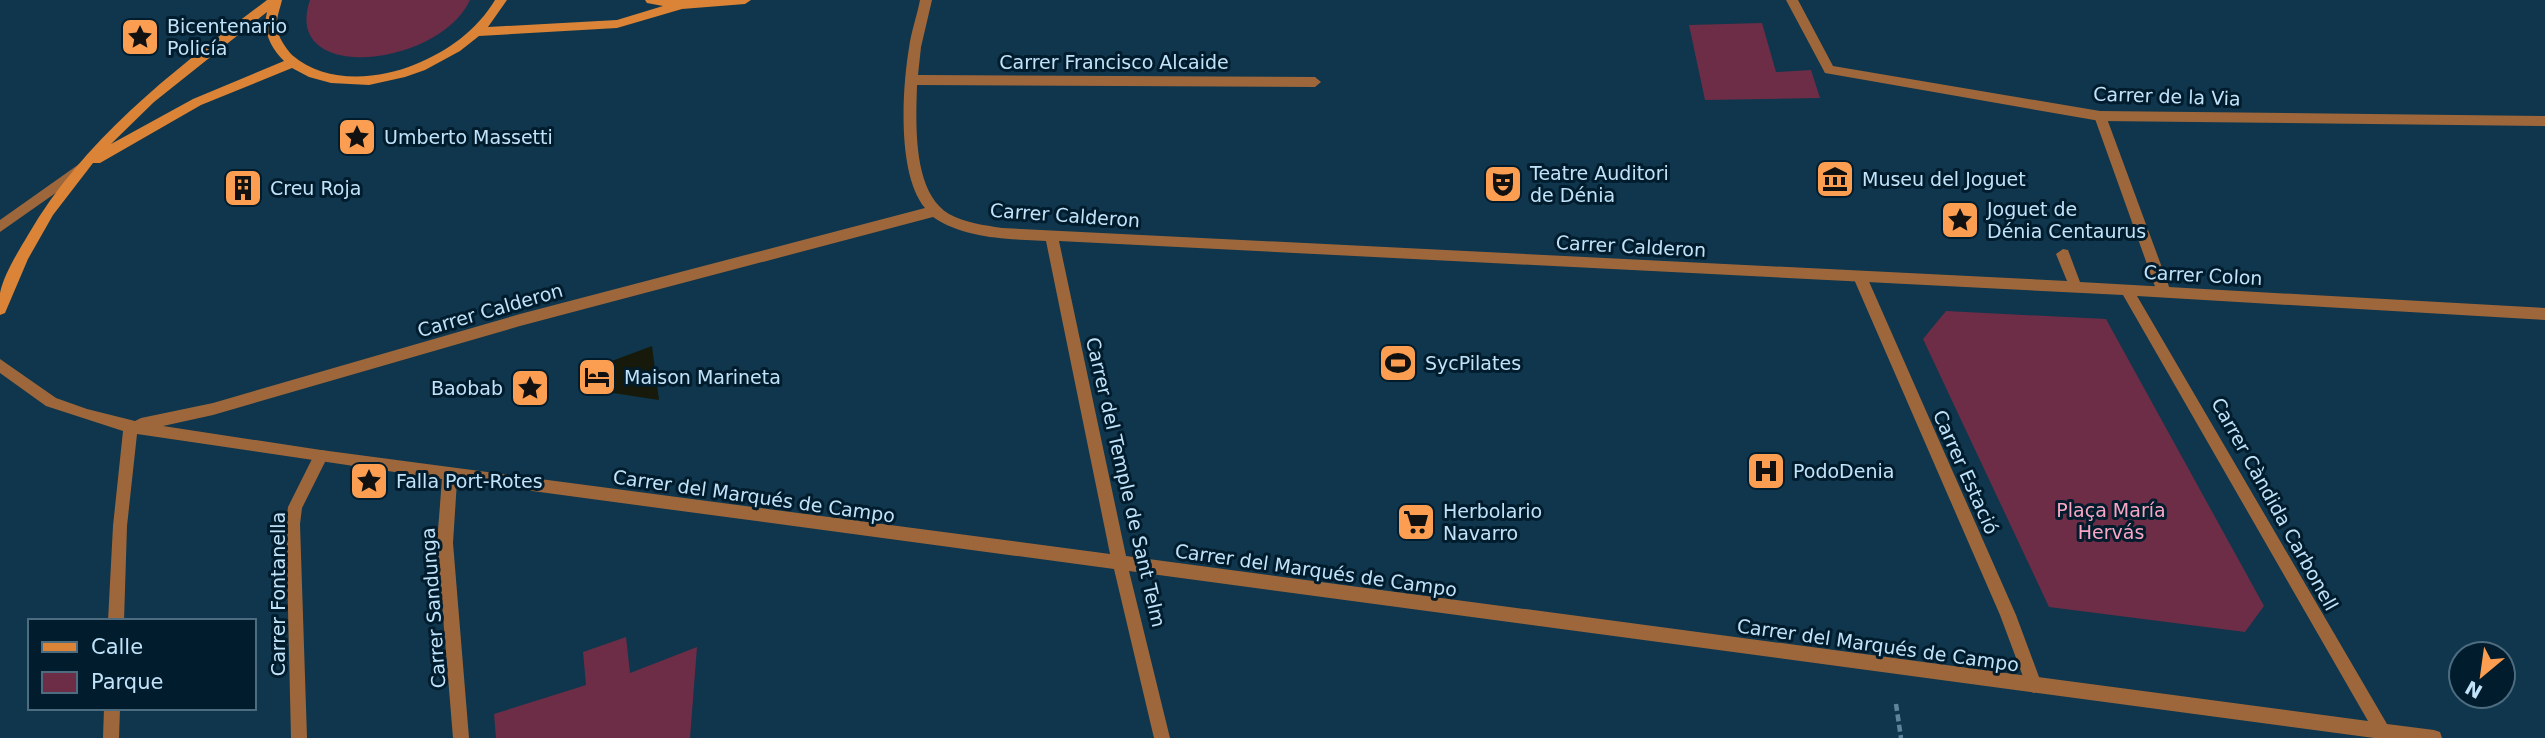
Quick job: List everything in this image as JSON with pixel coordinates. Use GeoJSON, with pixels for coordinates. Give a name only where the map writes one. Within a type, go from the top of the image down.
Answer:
{"type":"FeatureCollection","features":[{"type":"Feature","properties":{"kind":"main road"},"geometry":{"type":"LineString","coordinates":[[275,0],[271,23],[276,44],[292,63],[316,75],[347,80],[382,78],[418,68],[451,52],[478,32],[501,0]]}},
{"type":"Feature","properties":{"kind":"main road"},"geometry":{"type":"LineString","coordinates":[[0,309],[39,225],[82,167],[127,117],[154,93],[275,0]]}},
{"type":"Feature","properties":{"kind":"main road"},"geometry":{"type":"LineString","coordinates":[[651,0],[682,5]]}},
{"type":"Feature","properties":{"kind":"main road"},"geometry":{"type":"LineString","coordinates":[[478,32],[617,24],[682,5],[745,0]]}},
{"type":"Feature","properties":{"kind":"main road"},"geometry":{"type":"LineString","coordinates":[[82,167],[197,102],[292,63]]}},
{"type":"Feature","properties":{"kind":"street"},"geometry":{"type":"LineString","coordinates":[[926,0],[915,48],[911,106],[915,164],[923,196],[934,211]]}},
{"type":"Feature","properties":{"kind":"street","name":"Carrer de la Via"},"geometry":{"type":"LineString","coordinates":[[1792,0],[1829,70],[2100,116],[2545,121]]}},
{"type":"Feature","properties":{"kind":"street","name":"Carrer Francisco Alcaide"},"geometry":{"type":"LineString","coordinates":[[913,80],[1315,82]]}},
{"type":"Feature","properties":{"kind":"street"},"geometry":{"type":"LineString","coordinates":[[2100,116],[2164,292]]}},
{"type":"Feature","properties":{"kind":"street"},"geometry":{"type":"LineString","coordinates":[[0,228],[82,167]]}},
{"type":"Feature","properties":{"kind":"street","name":"Carrer Calderon"},"geometry":{"type":"LineString","coordinates":[[131,427],[213,409],[520,320],[934,211],[965,227],[1002,233],[1860,277]]}},
{"type":"Feature","properties":{"kind":"street","name":"Carrer del Temple de Sant Telm"},"geometry":{"type":"LineString","coordinates":[[1051,235],[1106,505],[1162,738]]}},
{"type":"Feature","properties":{"kind":"street"},"geometry":{"type":"LineString","coordinates":[[2063,254],[2076,288]]}},
{"type":"Feature","properties":{"kind":"street","name":"Carrer Colon"},"geometry":{"type":"LineString","coordinates":[[1860,277],[2545,314]]}},
{"type":"Feature","properties":{"kind":"street","name":"Carrer Estació"},"geometry":{"type":"LineString","coordinates":[[1860,277],[2008,615],[2034,685]]}},
{"type":"Feature","properties":{"kind":"street","name":"Carrer Càndida Carbonell"},"geometry":{"type":"LineString","coordinates":[[2127,290],[2384,734]]}},
{"type":"Feature","properties":{"kind":"street","name":"Carrer del Marqués de Campo"},"geometry":{"type":"LineString","coordinates":[[0,365],[51,402],[131,427],[450,475],[2034,685],[2384,734],[2434,738]]}},
{"type":"Feature","properties":{"kind":"street"},"geometry":{"type":"LineString","coordinates":[[116,619],[120,526],[131,427]]}},
{"type":"Feature","properties":{"kind":"street","name":"Carrer Fontanella"},"geometry":{"type":"LineString","coordinates":[[299,738],[293,524],[295,507],[321,456]]}},
{"type":"Feature","properties":{"kind":"street","name":"Carrer Sandunga"},"geometry":{"type":"LineString","coordinates":[[450,475],[445,543],[461,738]]}},
{"type":"Feature","properties":{"kind":"street"},"geometry":{"type":"LineString","coordinates":[[111,738],[112,710]]}},
{"type":"Feature","properties":{"kind":"green space"},"geometry":{"type":"Polygon","coordinates":[[[310,0],[470,0],[453,23],[428,40],[398,52],[368,57],[340,55],[318,45],[307,27],[310,0]]]}},
{"type":"Feature","properties":{"kind":"green space"},"geometry":{"type":"Polygon","coordinates":[[[1762,23],[1776,72],[1811,70],[1820,98],[1705,100],[1689,25],[1762,23]]]}},
{"type":"Feature","properties":{"kind":"green space","name":"Plaça María Hervás"},"geometry":{"type":"Polygon","coordinates":[[[1946,311],[2106,319],[2264,606],[2245,632],[2049,607],[1923,339],[1946,311]]]}},
{"type":"Feature","properties":{"kind":"green space"},"geometry":{"type":"Polygon","coordinates":[[[626,637],[630,673],[697,647],[690,738],[496,738],[494,714],[586,685],[583,652],[626,637]]]}},
{"type":"Feature","properties":{"kind":"shaded area"},"geometry":{"type":"Polygon","coordinates":[[[652,346],[659,400],[600,391],[592,386],[590,375],[593,368],[652,346]]]}},
{"type":"Feature","properties":{"kind":"place","name":"Bicentenario Policía"},"geometry":{"type":"Point","coordinates":[140,37]}},
{"type":"Feature","properties":{"kind":"place","name":"Umberto Massetti"},"geometry":{"type":"Point","coordinates":[357,137]}},
{"type":"Feature","properties":{"kind":"place","name":"Museu del Joguet"},"geometry":{"type":"Point","coordinates":[1835,179]}},
{"type":"Feature","properties":{"kind":"place","name":"Teatre Auditori de Dénia"},"geometry":{"type":"Point","coordinates":[1503,184]}},
{"type":"Feature","properties":{"kind":"place","name":"Creu Roja"},"geometry":{"type":"Point","coordinates":[243,188]}},
{"type":"Feature","properties":{"kind":"place","name":"Joguet de Dénia Centaurus"},"geometry":{"type":"Point","coordinates":[1960,220]}},
{"type":"Feature","properties":{"kind":"place","name":"SycPilates"},"geometry":{"type":"Point","coordinates":[1398,363]}},
{"type":"Feature","properties":{"kind":"place","name":"Maison Marineta"},"geometry":{"type":"Point","coordinates":[597,377]}},
{"type":"Feature","properties":{"kind":"place","name":"Baobab"},"geometry":{"type":"Point","coordinates":[530,388]}},
{"type":"Feature","properties":{"kind":"place","name":"PodoDenia"},"geometry":{"type":"Point","coordinates":[1766,471]}},
{"type":"Feature","properties":{"kind":"place","name":"Falla Port-Rotes"},"geometry":{"type":"Point","coordinates":[369,481]}},
{"type":"Feature","properties":{"kind":"place","name":"Herbolario Navarro"},"geometry":{"type":"Point","coordinates":[1416,522]}}]}
